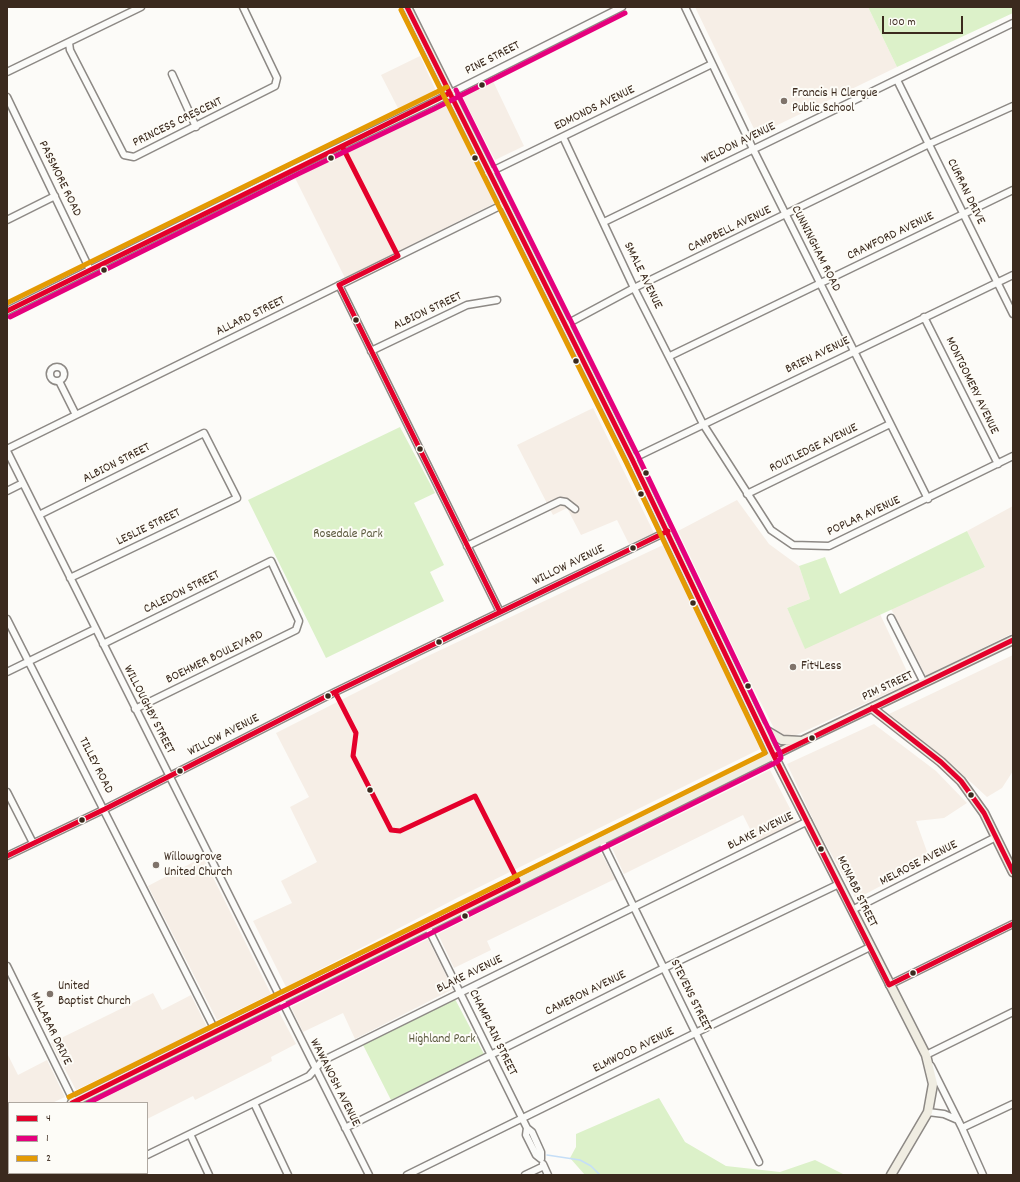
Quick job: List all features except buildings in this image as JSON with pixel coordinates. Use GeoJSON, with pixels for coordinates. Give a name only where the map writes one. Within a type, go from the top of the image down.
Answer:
{"type":"FeatureCollection","features":[{"type":"Feature","properties":{"kind":"main road","name":"MCNABB STREET"},"geometry":{"type":"LineString","coordinates":[[407,7],[488,173],[668,531],[774,756],[808,821],[889,985],[926,1055],[933,1084],[928,1112]]}},
{"type":"Feature","properties":{"kind":"main road","name":"PIM STREET"},"geometry":{"type":"LineString","coordinates":[[75,1102],[426,926],[802,741],[1013,640]]}},
{"type":"Feature","properties":{"kind":"main road"},"geometry":{"type":"LineString","coordinates":[[872,708],[941,762],[961,780],[984,812],[1013,872]]}},
{"type":"Feature","properties":{"kind":"main road"},"geometry":{"type":"LineString","coordinates":[[761,727],[782,740],[802,741]]}},
{"type":"Feature","properties":{"kind":"main road"},"geometry":{"type":"LineString","coordinates":[[891,1175],[928,1112]]}},
{"type":"Feature","properties":{"kind":"street"},"geometry":{"type":"LineString","coordinates":[[7,72],[141,7]]}},
{"type":"Feature","properties":{"kind":"street","name":"PRINCESS CRESCENT"},"geometry":{"type":"LineString","coordinates":[[69,43],[70,50],[124,155],[134,157],[275,86],[277,78],[243,7]]}},
{"type":"Feature","properties":{"kind":"street","name":"PINE STREET"},"geometry":{"type":"LineString","coordinates":[[7,311],[622,7]]}},
{"type":"Feature","properties":{"kind":"street","name":"CUNNINGHAM ROAD"},"geometry":{"type":"LineString","coordinates":[[685,7],[786,216],[928,499]]}},
{"type":"Feature","properties":{"kind":"street","name":"WELDON AVENUE"},"geometry":{"type":"LineString","coordinates":[[604,222],[1013,22]]}},
{"type":"Feature","properties":{"kind":"street","name":"EDMONDS AVENUE"},"geometry":{"type":"LineString","coordinates":[[488,173],[563,138],[712,64]]}},
{"type":"Feature","properties":{"kind":"street"},"geometry":{"type":"LineString","coordinates":[[172,74],[196,127]]}},
{"type":"Feature","properties":{"kind":"street","name":"CURRAN DRIVE"},"geometry":{"type":"LineString","coordinates":[[897,80],[1013,314]]}},
{"type":"Feature","properties":{"kind":"street","name":"PASSMORE ROAD"},"geometry":{"type":"LineString","coordinates":[[7,97],[90,270]]}},
{"type":"Feature","properties":{"kind":"street","name":"CAMPBELL AVENUE"},"geometry":{"type":"LineString","coordinates":[[565,325],[634,288],[786,216],[929,144],[1013,106]]}},
{"type":"Feature","properties":{"kind":"street","name":"SMALE AVENUE"},"geometry":{"type":"LineString","coordinates":[[563,138],[634,288],[670,356],[703,424]]}},
{"type":"Feature","properties":{"kind":"street","name":"CRAWFORD AVENUE"},"geometry":{"type":"LineString","coordinates":[[670,356],[1013,190]]}},
{"type":"Feature","properties":{"kind":"street"},"geometry":{"type":"LineString","coordinates":[[7,220],[55,196]]}},
{"type":"Feature","properties":{"kind":"street","name":"ALLARD STREET"},"geometry":{"type":"LineString","coordinates":[[7,450],[504,204]]}},
{"type":"Feature","properties":{"kind":"street","name":"BRIEN AVENUE"},"geometry":{"type":"LineString","coordinates":[[632,459],[1013,275]]}},
{"type":"Feature","properties":{"kind":"street"},"geometry":{"type":"LineString","coordinates":[[339,286],[500,612]]}},
{"type":"Feature","properties":{"kind":"street","name":"ALBION STREET"},"geometry":{"type":"LineString","coordinates":[[371,351],[467,305],[497,300]]}},
{"type":"Feature","properties":{"kind":"street","name":"MONTGOMERY AVENUE"},"geometry":{"type":"LineString","coordinates":[[924,317],[998,464]]}},
{"type":"Feature","properties":{"kind":"street"},"geometry":{"type":"LineString","coordinates":[[60,381],[76,415]]}},
{"type":"Feature","properties":{"kind":"street","name":"POPLAR AVENUE"},"geometry":{"type":"LineString","coordinates":[[703,424],[746,494],[771,530],[794,545],[829,546],[928,499],[1013,456]]}},
{"type":"Feature","properties":{"kind":"street","name":"ROUTLEDGE AVENUE"},"geometry":{"type":"LineString","coordinates":[[746,494],[890,424]]}},
{"type":"Feature","properties":{"kind":"street","name":"ALBION STREET"},"geometry":{"type":"LineString","coordinates":[[39,515],[204,433]]}},
{"type":"Feature","properties":{"kind":"street","name":"LESLIE STREET"},"geometry":{"type":"LineString","coordinates":[[70,578],[237,498],[204,433]]}},
{"type":"Feature","properties":{"kind":"street","name":"WILLOUGHBY STREET"},"geometry":{"type":"LineString","coordinates":[[7,450],[280,1000]]}},
{"type":"Feature","properties":{"kind":"street"},"geometry":{"type":"LineString","coordinates":[[7,491],[23,484]]}},
{"type":"Feature","properties":{"kind":"street"},"geometry":{"type":"LineString","coordinates":[[467,546],[560,501],[566,502],[575,508]]}},
{"type":"Feature","properties":{"kind":"street","name":"WILLOW AVENUE"},"geometry":{"type":"LineString","coordinates":[[7,856],[105,809],[335,692],[668,531]]}},
{"type":"Feature","properties":{"kind":"street","name":"BOEHMER BOULEVARD"},"geometry":{"type":"LineString","coordinates":[[135,709],[296,630],[299,621],[271,561]]}},
{"type":"Feature","properties":{"kind":"street","name":"CALEDON STREET"},"geometry":{"type":"LineString","coordinates":[[103,644],[271,561]]}},
{"type":"Feature","properties":{"kind":"street"},"geometry":{"type":"LineString","coordinates":[[891,618],[924,683]]}},
{"type":"Feature","properties":{"kind":"street","name":"TILLEY ROAD"},"geometry":{"type":"LineString","coordinates":[[7,619],[105,809],[216,1032]]}},
{"type":"Feature","properties":{"kind":"street"},"geometry":{"type":"LineString","coordinates":[[7,672],[95,629]]}},
{"type":"Feature","properties":{"kind":"street"},"geometry":{"type":"LineString","coordinates":[[7,792],[33,843]]}},
{"type":"Feature","properties":{"kind":"street","name":"BLAKE AVENUE"},"geometry":{"type":"LineString","coordinates":[[148,1155],[254,1104],[308,1076],[322,1061],[633,906],[808,821]]}},
{"type":"Feature","properties":{"kind":"street","name":"MELROSE AVENUE"},"geometry":{"type":"LineString","coordinates":[[852,910],[996,837]]}},
{"type":"Feature","properties":{"kind":"street","name":"STEVENS STREET"},"geometry":{"type":"LineString","coordinates":[[601,840],[759,1162]]}},
{"type":"Feature","properties":{"kind":"street","name":"CAMERON AVENUE"},"geometry":{"type":"LineString","coordinates":[[345,1128],[664,968],[839,884]]}},
{"type":"Feature","properties":{"kind":"street"},"geometry":{"type":"LineString","coordinates":[[889,985],[1013,924]]}},
{"type":"Feature","properties":{"kind":"street","name":"CHAMPLAIN STREET"},"geometry":{"type":"LineString","coordinates":[[426,926],[489,1055],[527,1128],[526,1135],[548,1175]]}},
{"type":"Feature","properties":{"kind":"street","name":"ELMWOOD AVENUE"},"geometry":{"type":"LineString","coordinates":[[407,1175],[870,947]]}},
{"type":"Feature","properties":{"kind":"street","name":"MALABAR DRIVE"},"geometry":{"type":"LineString","coordinates":[[7,966],[73,1102]]}},
{"type":"Feature","properties":{"kind":"street","name":"WAWANOSH AVENUE"},"geometry":{"type":"LineString","coordinates":[[280,1000],[369,1175]]}},
{"type":"Feature","properties":{"kind":"street"},"geometry":{"type":"LineString","coordinates":[[926,1055],[1013,1012]]}},
{"type":"Feature","properties":{"kind":"street","name":"MCNABB STREET"},"geometry":{"type":"LineString","coordinates":[[926,1055],[983,1175]]}},
{"type":"Feature","properties":{"kind":"street"},"geometry":{"type":"LineString","coordinates":[[254,1104],[288,1175]]}},
{"type":"Feature","properties":{"kind":"street"},"geometry":{"type":"LineString","coordinates":[[962,1128],[1013,1104]]}},
{"type":"Feature","properties":{"kind":"street"},"geometry":{"type":"LineString","coordinates":[[928,1112],[944,1114],[958,1120]]}},
{"type":"Feature","properties":{"kind":"street"},"geometry":{"type":"LineString","coordinates":[[190,1134],[210,1175]]}},
{"type":"Feature","properties":{"kind":"street"},"geometry":{"type":"LineString","coordinates":[[525,1175],[544,1166]]}},
{"type":"Feature","properties":{"kind":"shaded area","name":"Francis H Clergue Public School"},"geometry":{"type":"Polygon","coordinates":[[[695,7],[868,7],[897,67],[757,135],[695,7]]]}},
{"type":"Feature","properties":{"kind":"shaded area"},"geometry":{"type":"Polygon","coordinates":[[[420,56],[436,91],[399,110],[381,75],[420,56]]]}},
{"type":"Feature","properties":{"kind":"shaded area"},"geometry":{"type":"Polygon","coordinates":[[[492,79],[524,146],[495,160],[461,94],[492,79]]]}},
{"type":"Feature","properties":{"kind":"shaded area"},"geometry":{"type":"Polygon","coordinates":[[[446,103],[497,202],[345,278],[295,178],[446,103]]]}},
{"type":"Feature","properties":{"kind":"shaded area"},"geometry":{"type":"Polygon","coordinates":[[[593,408],[654,533],[629,544],[617,520],[581,535],[567,508],[553,515],[517,445],[593,408]]]}},
{"type":"Feature","properties":{"kind":"shaded area"},"geometry":{"type":"Polygon","coordinates":[[[737,500],[769,544],[799,566],[810,599],[787,608],[805,648],[880,614],[912,682],[792,737],[777,734],[747,676],[678,531],[737,500]]]}},
{"type":"Feature","properties":{"kind":"shaded area"},"geometry":{"type":"Polygon","coordinates":[[[1013,506],[1013,633],[926,676],[891,609],[985,567],[967,531],[1013,506]]]}},
{"type":"Feature","properties":{"kind":"shaded area"},"geometry":{"type":"Polygon","coordinates":[[[663,545],[706,631],[760,749],[457,898],[286,987],[253,921],[292,903],[281,881],[317,862],[290,807],[309,797],[276,733],[430,655],[663,545]]]}},
{"type":"Feature","properties":{"kind":"shaded area"},"geometry":{"type":"Polygon","coordinates":[[[1013,655],[1013,771],[1002,788],[987,797],[949,762],[889,714],[1013,655]]]}},
{"type":"Feature","properties":{"kind":"shaded area"},"geometry":{"type":"Polygon","coordinates":[[[874,724],[936,771],[967,803],[944,818],[916,821],[930,860],[856,899],[818,830],[787,764],[874,724]]]}},
{"type":"Feature","properties":{"kind":"shaded area"},"geometry":{"type":"Polygon","coordinates":[[[770,770],[797,822],[757,843],[743,815],[624,874],[612,848],[770,770]]]}},
{"type":"Feature","properties":{"kind":"shaded area"},"geometry":{"type":"Polygon","coordinates":[[[597,853],[602,854],[615,879],[487,941],[491,950],[454,968],[438,934],[597,853]]]}},
{"type":"Feature","properties":{"kind":"shaded area"},"geometry":{"type":"Polygon","coordinates":[[[203,857],[271,994],[217,1020],[148,886],[203,857]]]}},
{"type":"Feature","properties":{"kind":"shaded area"},"geometry":{"type":"Polygon","coordinates":[[[428,939],[453,989],[355,1039],[343,1013],[303,1032],[291,1007],[428,939]]]}},
{"type":"Feature","properties":{"kind":"shaded area"},"geometry":{"type":"Polygon","coordinates":[[[153,993],[162,1010],[191,995],[207,1027],[76,1090],[51,1043],[153,993]]]}},
{"type":"Feature","properties":{"kind":"shaded area"},"geometry":{"type":"Polygon","coordinates":[[[279,1012],[296,1044],[271,1057],[272,1061],[195,1100],[193,1096],[148,1118],[148,1102],[96,1102],[279,1012]]]}},
{"type":"Feature","properties":{"kind":"shaded area"},"geometry":{"type":"Polygon","coordinates":[[[7,1053],[18,1075],[47,1060],[65,1097],[54,1102],[8,1102],[7,1124],[7,1053]]]}},
{"type":"Feature","properties":{"kind":"shaded area"},"geometry":{"type":"Polygon","coordinates":[[[7,1149],[8,1174],[44,1174],[7,1175],[7,1149]]]}},
{"type":"Feature","properties":{"kind":"green space"},"geometry":{"type":"Polygon","coordinates":[[[868,7],[1013,7],[1013,13],[897,67],[868,7]]]}},
{"type":"Feature","properties":{"kind":"green space","name":"Rosedale Park"},"geometry":{"type":"Polygon","coordinates":[[[400,427],[435,493],[414,503],[444,565],[430,572],[444,601],[326,658],[248,500],[400,427]]]}},
{"type":"Feature","properties":{"kind":"green space"},"geometry":{"type":"Polygon","coordinates":[[[967,531],[985,567],[805,649],[787,608],[810,599],[799,566],[825,557],[840,594],[967,531]]]}},
{"type":"Feature","properties":{"kind":"green space","name":"Highland Park"},"geometry":{"type":"Polygon","coordinates":[[[455,999],[484,1054],[391,1100],[363,1045],[455,999]]]}},
{"type":"Feature","properties":{"kind":"green space"},"geometry":{"type":"Polygon","coordinates":[[[659,1098],[685,1142],[726,1166],[780,1172],[815,1160],[845,1175],[585,1175],[570,1158],[576,1147],[576,1134],[659,1098]]]}},
{"type":"Feature","properties":{"kind":"waterway"},"geometry":{"type":"LineString","coordinates":[[547,1155],[580,1160],[591,1166],[600,1175]]}},
{"type":"Feature","properties":{"kind":"transit line","name":"4"},"geometry":{"type":"LineString","coordinates":[[407,7],[632,459],[774,756],[889,985],[1013,924]]}},
{"type":"Feature","properties":{"kind":"transit line","name":"2"},"geometry":{"type":"LineString","coordinates":[[69,1097],[765,753],[626,462],[401,10]]}},
{"type":"Feature","properties":{"kind":"transit line","name":"1"},"geometry":{"type":"LineString","coordinates":[[10,317],[298,174],[434,109],[625,13]]}},
{"type":"Feature","properties":{"kind":"transit line","name":"2"},"geometry":{"type":"LineString","coordinates":[[7,303],[447,87]]}},
{"type":"Feature","properties":{"kind":"transit line","name":"1"},"geometry":{"type":"LineString","coordinates":[[90,1102],[777,762],[781,758],[780,753],[638,456],[456,90]]}},
{"type":"Feature","properties":{"kind":"transit line","name":"4"},"geometry":{"type":"LineString","coordinates":[[7,311],[450,93]]}},
{"type":"Feature","properties":{"kind":"transit line","name":"4"},"geometry":{"type":"LineString","coordinates":[[342,146],[398,256],[339,285],[500,612]]}},
{"type":"Feature","properties":{"kind":"transit line","name":"4"},"geometry":{"type":"LineString","coordinates":[[7,856],[105,809],[335,692],[668,531]]}},
{"type":"Feature","properties":{"kind":"transit line","name":"4"},"geometry":{"type":"LineString","coordinates":[[774,756],[1013,640]]}},
{"type":"Feature","properties":{"kind":"transit line","name":"4"},"geometry":{"type":"LineString","coordinates":[[74,1102],[518,881],[475,796],[400,831],[391,830],[353,756],[356,733],[335,692]]}},
{"type":"Feature","properties":{"kind":"transit line","name":"4"},"geometry":{"type":"LineString","coordinates":[[872,708],[941,762],[961,781],[984,813],[1013,872]]}},
{"type":"Feature","properties":{"kind":"place","name":"Francis H Clergue Public School"},"geometry":{"type":"Point","coordinates":[784,101]}},
{"type":"Feature","properties":{"kind":"place","name":"Fit4Less"},"geometry":{"type":"Point","coordinates":[793,667]}},
{"type":"Feature","properties":{"kind":"place","name":"Willowgrove United Church"},"geometry":{"type":"Point","coordinates":[156,865]}},
{"type":"Feature","properties":{"kind":"place","name":"United Baptist Church"},"geometry":{"type":"Point","coordinates":[50,994]}}]}
